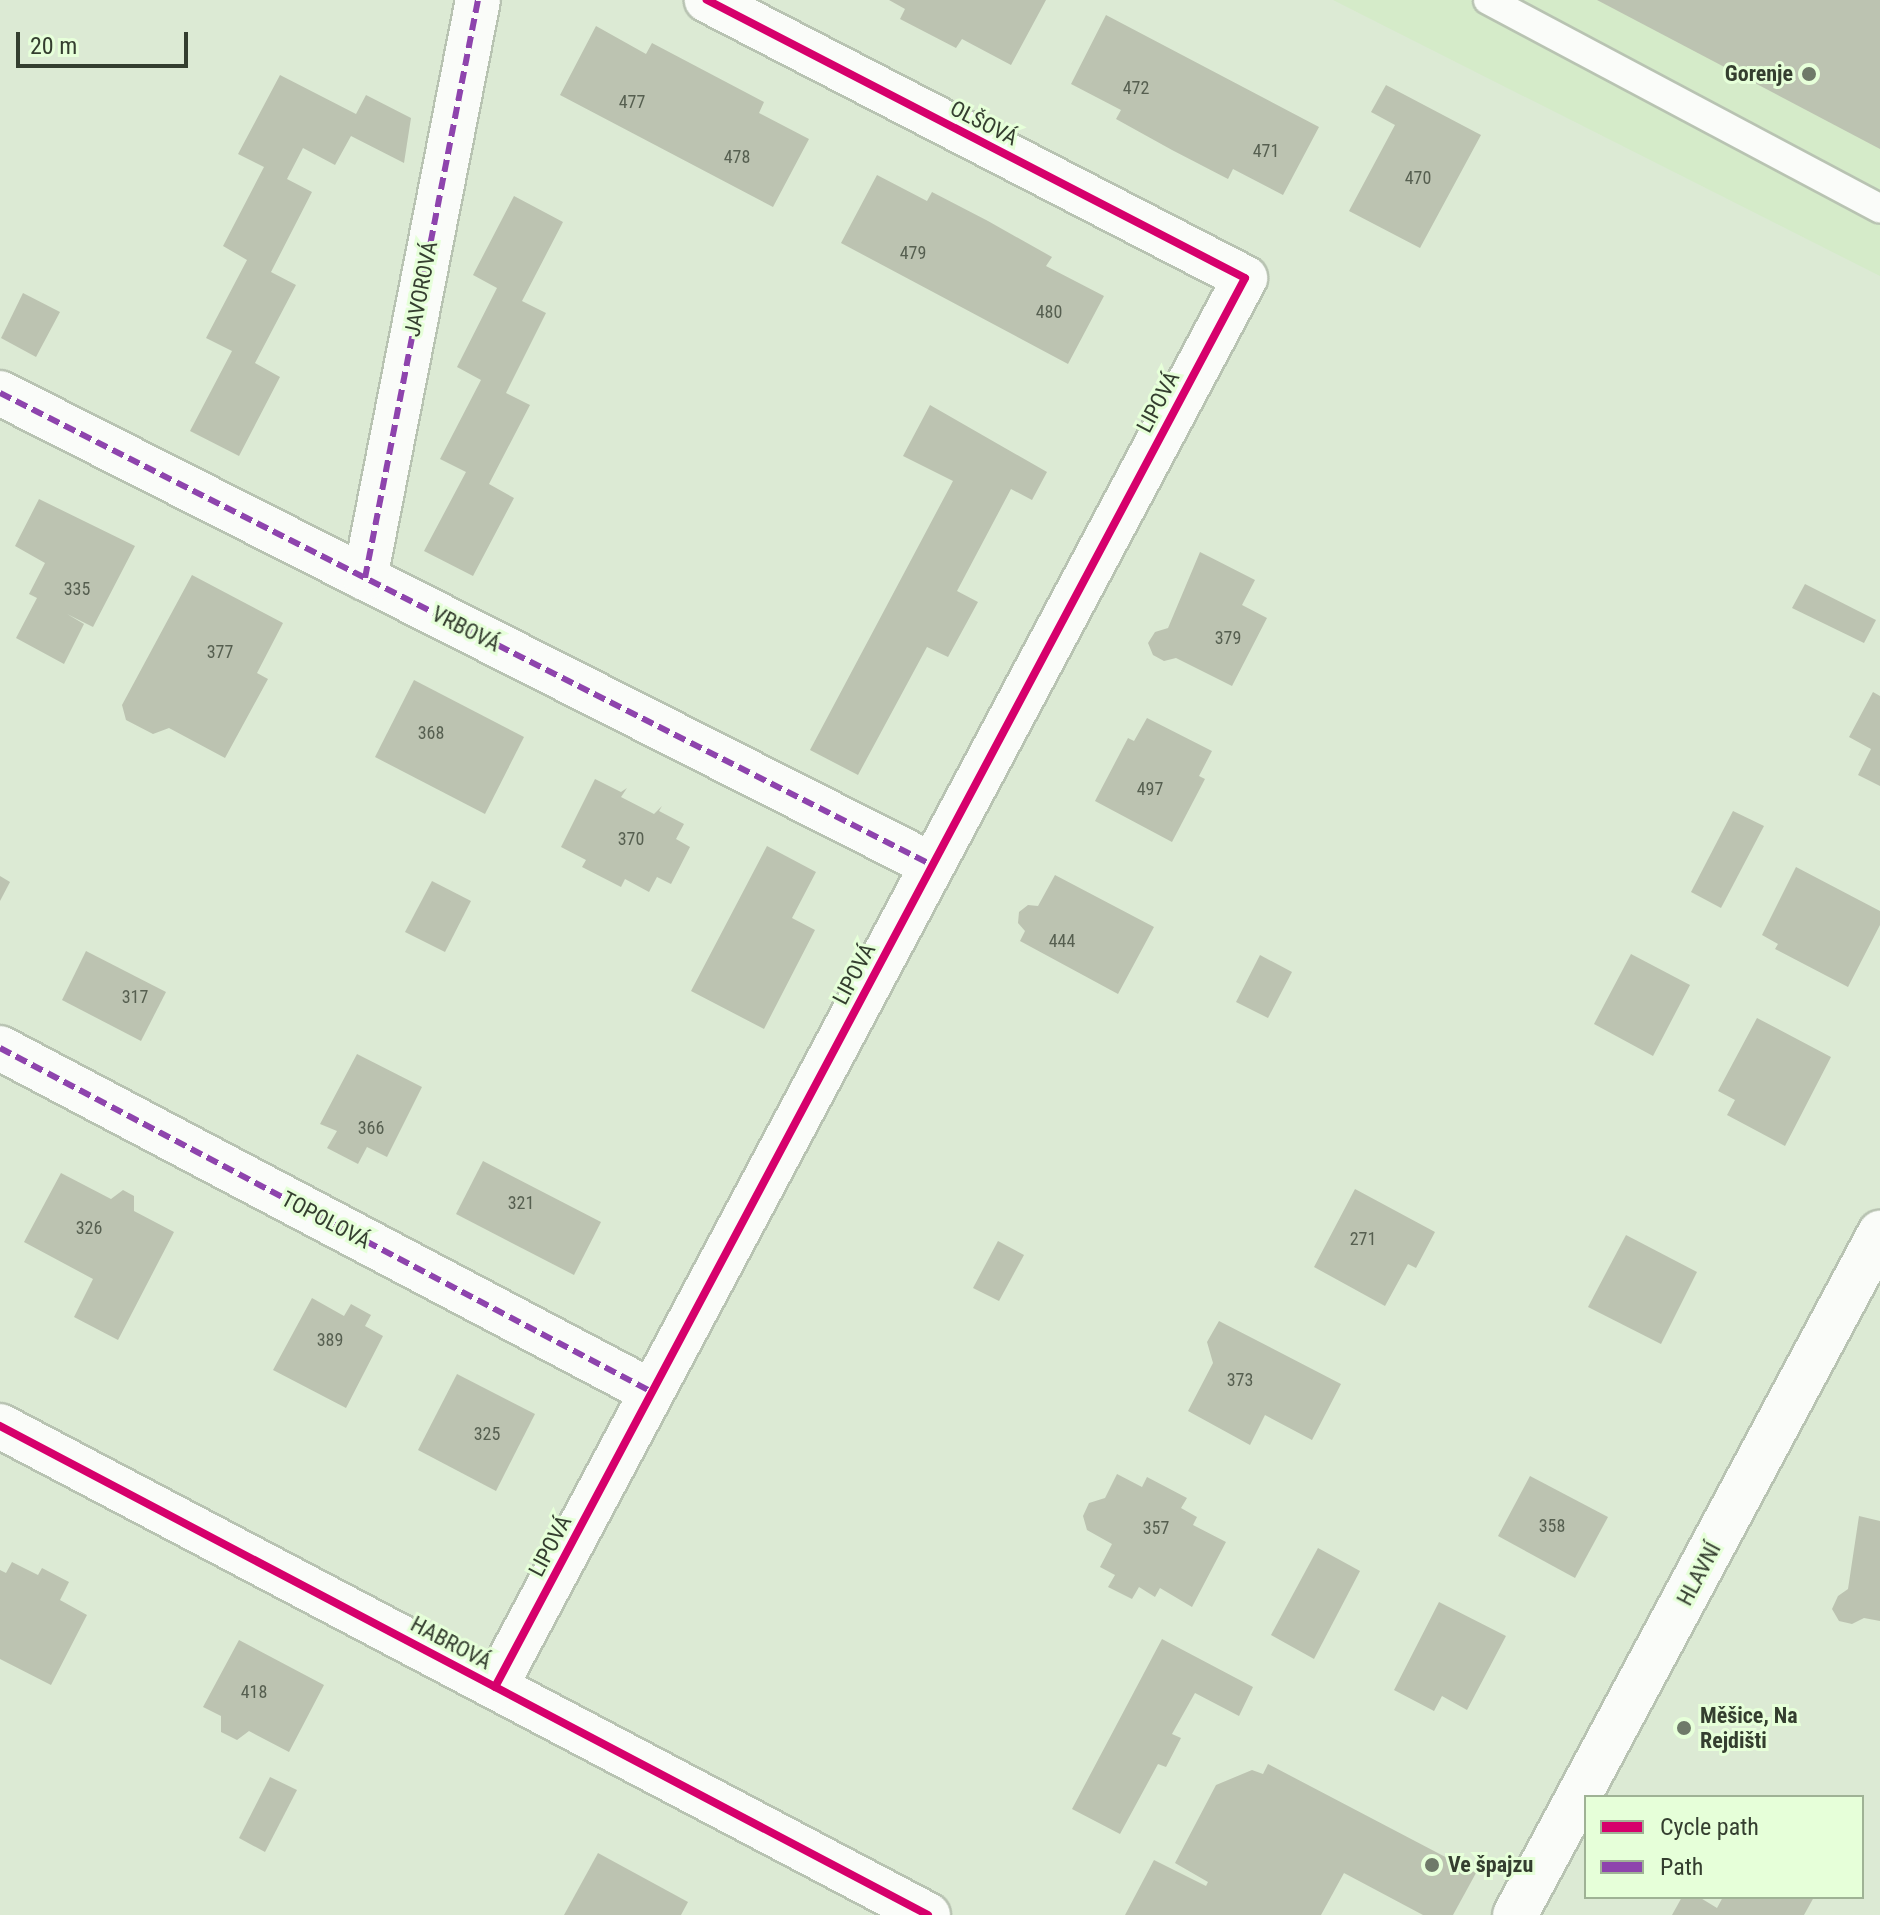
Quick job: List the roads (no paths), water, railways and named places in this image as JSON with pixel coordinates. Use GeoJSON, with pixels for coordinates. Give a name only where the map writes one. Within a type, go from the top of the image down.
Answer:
{"type":"FeatureCollection","features":[{"type":"Feature","properties":{"kind":"street","name":"JAVOROVÁ"},"geometry":{"type":"LineString","coordinates":[[365,578],[478,0]]}},
{"type":"Feature","properties":{"kind":"street","name":"OLŠOVÁ"},"geometry":{"type":"LineString","coordinates":[[707,0],[1245,278]]}},
{"type":"Feature","properties":{"kind":"street","name":"LIPOVÁ"},"geometry":{"type":"LineString","coordinates":[[495,1687],[1245,278]]}},
{"type":"Feature","properties":{"kind":"street","name":"VRBOVÁ"},"geometry":{"type":"LineString","coordinates":[[0,393],[932,865]]}},
{"type":"Feature","properties":{"kind":"street","name":"TOPOLOVÁ"},"geometry":{"type":"LineString","coordinates":[[0,1048],[652,1392]]}},
{"type":"Feature","properties":{"kind":"street","name":"HLAVNÍ"},"geometry":{"type":"LineString","coordinates":[[1515,1915],[1880,1233]]}},
{"type":"Feature","properties":{"kind":"street","name":"HABROVÁ"},"geometry":{"type":"LineString","coordinates":[[0,1426],[928,1915]]}},
{"type":"Feature","properties":{"kind":"lane"},"geometry":{"type":"LineString","coordinates":[[1488,0],[1880,208]]}},
{"type":"Feature","properties":{"kind":"place","name":"Gorenje"},"geometry":{"type":"Point","coordinates":[1809,74]}},
{"type":"Feature","properties":{"kind":"place","name":"Měšice, Na Rejdišti"},"geometry":{"type":"Point","coordinates":[1684,1728]}},
{"type":"Feature","properties":{"kind":"place","name":"Ve špajzu"},"geometry":{"type":"Point","coordinates":[1432,1865]}}]}
